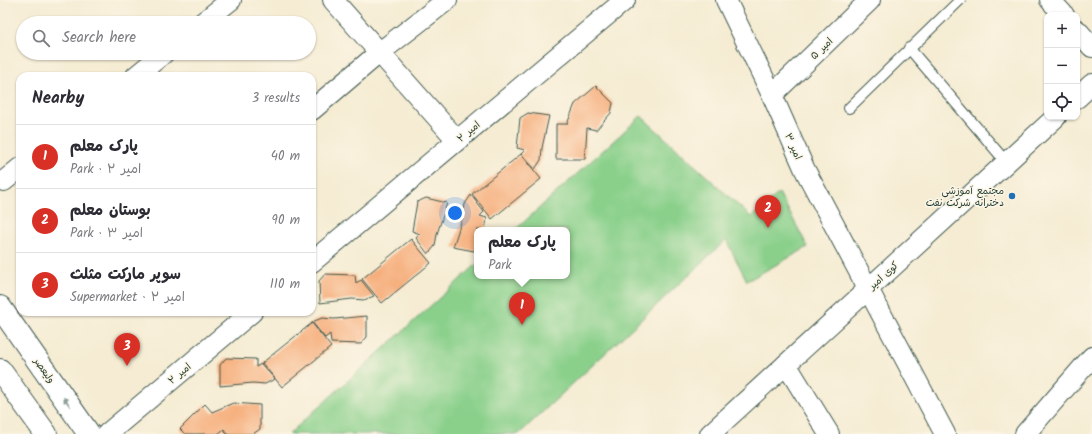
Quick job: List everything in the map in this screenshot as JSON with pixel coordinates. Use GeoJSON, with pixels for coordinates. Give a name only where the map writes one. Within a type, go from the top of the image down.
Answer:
{"type":"FeatureCollection","features":[{"type":"Feature","properties":{"kind":"main road","name":"ولیعصر"},"geometry":{"type":"LineString","coordinates":[[0,307],[89,434]]}},
{"type":"Feature","properties":{"kind":"main road"},"geometry":{"type":"LineString","coordinates":[[1,374],[46,434]]}},
{"type":"Feature","properties":{"kind":"street"},"geometry":{"type":"LineString","coordinates":[[211,16],[231,0]]}},
{"type":"Feature","properties":{"kind":"street"},"geometry":{"type":"LineString","coordinates":[[333,0],[457,140]]}},
{"type":"Feature","properties":{"kind":"street"},"geometry":{"type":"LineString","coordinates":[[316,107],[379,53],[447,0]]}},
{"type":"Feature","properties":{"kind":"street","name":"امیر ۲"},"geometry":{"type":"LineString","coordinates":[[316,259],[625,0]]}},
{"type":"Feature","properties":{"kind":"street","name":"امیر ۳"},"geometry":{"type":"LineString","coordinates":[[726,0],[772,95],[805,170],[945,434]]}},
{"type":"Feature","properties":{"kind":"street","name":"امیر ۵"},"geometry":{"type":"LineString","coordinates":[[772,95],[870,0]]}},
{"type":"Feature","properties":{"kind":"street"},"geometry":{"type":"LineString","coordinates":[[1050,0],[1061,12]]}},
{"type":"Feature","properties":{"kind":"street"},"geometry":{"type":"LineString","coordinates":[[1080,33],[1092,47]]}},
{"type":"Feature","properties":{"kind":"street"},"geometry":{"type":"LineString","coordinates":[[141,72],[155,60]]}},
{"type":"Feature","properties":{"kind":"street"},"geometry":{"type":"LineString","coordinates":[[1080,95],[1092,84]]}},
{"type":"Feature","properties":{"kind":"street","name":"کوی امیر"},"geometry":{"type":"LineString","coordinates":[[710,434],[1053,120]]}},
{"type":"Feature","properties":{"kind":"street"},"geometry":{"type":"LineString","coordinates":[[4,181],[16,171]]}},
{"type":"Feature","properties":{"kind":"street","name":"امیر ۲"},"geometry":{"type":"LineString","coordinates":[[107,434],[247,316]]}},
{"type":"Feature","properties":{"kind":"street"},"geometry":{"type":"LineString","coordinates":[[1025,434],[1092,357]]}},
{"type":"Feature","properties":{"kind":"street"},"geometry":{"type":"LineString","coordinates":[[786,364],[828,434]]}},
{"type":"Feature","properties":{"kind":"lane"},"geometry":{"type":"LineString","coordinates":[[849,108],[960,0]]}},
{"type":"Feature","properties":{"kind":"lane"},"geometry":{"type":"LineString","coordinates":[[909,48],[1006,162]]}},
{"type":"Feature","properties":{"kind":"green space"},"geometry":{"type":"Polygon","coordinates":[[[641,116],[751,217],[779,193],[808,247],[747,281],[726,240],[519,434],[289,434],[474,267],[474,279],[570,279],[570,227],[518,227],[641,116]]]}},
{"type":"Feature","properties":{"kind":"building"},"geometry":{"type":"Polygon","coordinates":[[[596,86],[613,103],[611,113],[596,130],[587,128],[585,159],[556,159],[556,124],[567,124],[575,104],[596,86]]]}},
{"type":"Feature","properties":{"kind":"building"},"geometry":{"type":"Polygon","coordinates":[[[528,113],[549,116],[541,160],[535,169],[521,154],[525,150],[517,148],[520,118],[528,113]]]}},
{"type":"Feature","properties":{"kind":"building"},"geometry":{"type":"Polygon","coordinates":[[[521,154],[541,179],[492,219],[472,194],[521,154]]]}},
{"type":"Feature","properties":{"kind":"building"},"geometry":{"type":"Polygon","coordinates":[[[471,195],[484,212],[480,216],[487,218],[486,227],[474,227],[474,251],[453,247],[463,216],[465,204],[471,195]]]}},
{"type":"Feature","properties":{"kind":"building"},"geometry":{"type":"Polygon","coordinates":[[[426,198],[447,203],[437,234],[435,246],[428,254],[416,238],[420,234],[412,231],[417,202],[426,198]]]}},
{"type":"Feature","properties":{"kind":"building"},"geometry":{"type":"Polygon","coordinates":[[[411,239],[431,263],[382,303],[362,279],[411,239]]]}},
{"type":"Feature","properties":{"kind":"building"},"geometry":{"type":"Polygon","coordinates":[[[325,274],[355,275],[356,283],[361,280],[374,296],[364,300],[352,299],[320,303],[319,281],[325,274]]]}},
{"type":"Feature","properties":{"kind":"building"},"geometry":{"type":"Polygon","coordinates":[[[367,316],[367,337],[361,344],[331,343],[330,334],[325,338],[312,322],[322,318],[334,319],[367,316]]]}},
{"type":"Feature","properties":{"kind":"building"},"geometry":{"type":"Polygon","coordinates":[[[312,323],[331,347],[282,387],[262,363],[312,323]]]}},
{"type":"Feature","properties":{"kind":"building"},"geometry":{"type":"Polygon","coordinates":[[[226,358],[256,359],[256,367],[261,364],[275,379],[265,384],[253,383],[220,386],[220,365],[226,358]]]}},
{"type":"Feature","properties":{"kind":"building"},"geometry":{"type":"Polygon","coordinates":[[[233,403],[260,405],[260,429],[253,434],[227,434],[224,429],[218,434],[185,434],[180,429],[205,404],[212,412],[233,403]]]}},
{"type":"Feature","properties":{"kind":"place","name":"مجتمع آموزشی دخترانه شرکت نفت"},"geometry":{"type":"Point","coordinates":[1012,196]}},
{"type":"Feature","properties":{"kind":"place","name":"بوستان معلم"},"geometry":{"type":"Point","coordinates":[768,228]}},
{"type":"Feature","properties":{"kind":"place","name":"پارک معلم"},"geometry":{"type":"Point","coordinates":[522,325]}},
{"type":"Feature","properties":{"kind":"place","name":"سوپر مارکت مثلث"},"geometry":{"type":"Point","coordinates":[127,366]}}]}
